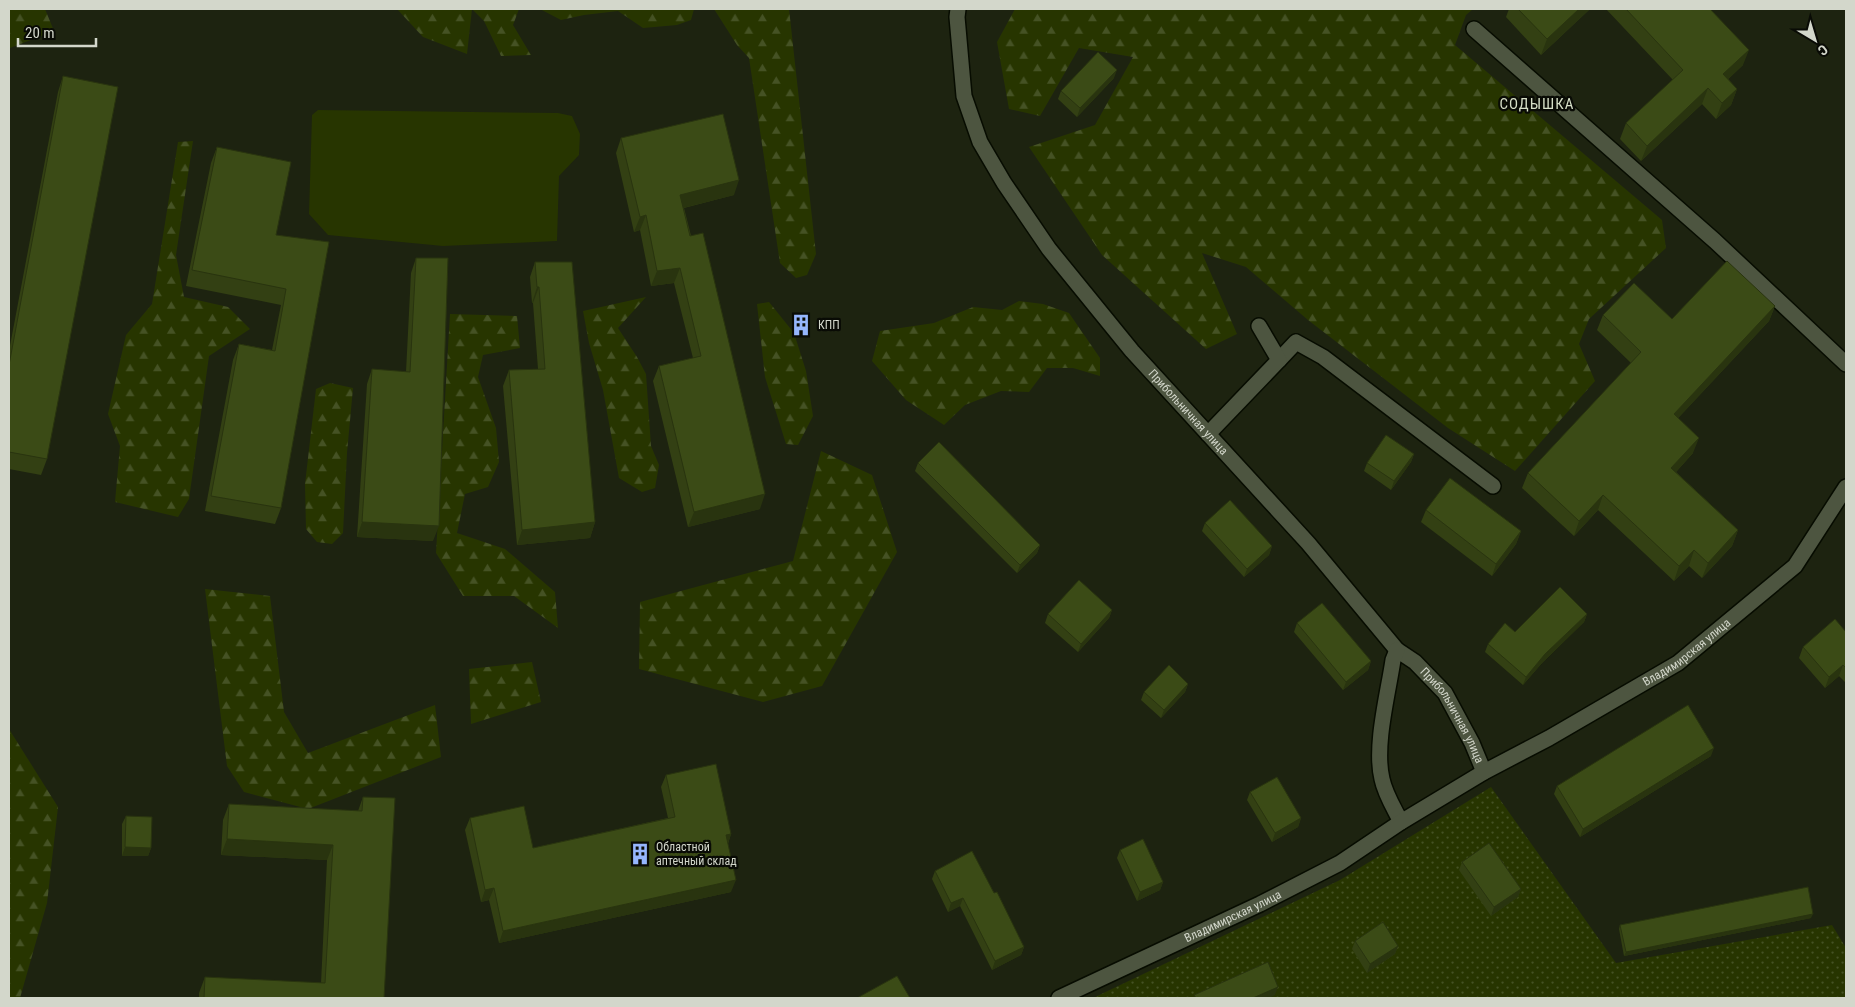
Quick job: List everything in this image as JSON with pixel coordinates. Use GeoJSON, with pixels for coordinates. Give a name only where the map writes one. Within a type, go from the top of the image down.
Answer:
{"type":"FeatureCollection","features":[{"type":"Feature","properties":{"kind":"street","name":"Прибольничная улица"},"geometry":{"type":"LineString","coordinates":[[958,13],[964,96],[980,142],[1004,183],[1049,249],[1132,352],[1308,542],[1397,650],[1415,662],[1445,693],[1472,743],[1484,772]]}},
{"type":"Feature","properties":{"kind":"street"},"geometry":{"type":"LineString","coordinates":[[1474,29],[1715,241],[1846,364]]}},
{"type":"Feature","properties":{"kind":"street"},"geometry":{"type":"LineString","coordinates":[[1259,326],[1279,360]]}},
{"type":"Feature","properties":{"kind":"street"},"geometry":{"type":"LineString","coordinates":[[1208,434],[1296,342],[1323,357],[1493,486]]}},
{"type":"Feature","properties":{"kind":"street","name":"Владимирская улица"},"geometry":{"type":"LineString","coordinates":[[1059,998],[1260,904],[1331,868],[1401,822],[1484,772],[1549,738],[1678,663],[1795,566],[1846,487]]}},
{"type":"Feature","properties":{"kind":"street"},"geometry":{"type":"LineString","coordinates":[[1397,650],[1393,660],[1380,757],[1382,779],[1401,822]]}},
{"type":"Feature","properties":{"kind":"green space"},"geometry":{"type":"Polygon","coordinates":[[[9,9],[45,9],[54,31],[10,48],[9,9]]]}},
{"type":"Feature","properties":{"kind":"green space"},"geometry":{"type":"Polygon","coordinates":[[[397,9],[472,9],[467,54],[423,37],[397,9]]]}},
{"type":"Feature","properties":{"kind":"green space"},"geometry":{"type":"Polygon","coordinates":[[[472,9],[519,9],[513,25],[531,55],[501,56],[484,21],[472,9]]]}},
{"type":"Feature","properties":{"kind":"green space"},"geometry":{"type":"Polygon","coordinates":[[[540,9],[694,9],[691,20],[677,25],[643,28],[618,11],[561,20],[540,9]]]}},
{"type":"Feature","properties":{"kind":"green space"},"geometry":{"type":"Polygon","coordinates":[[[714,9],[789,9],[816,254],[807,275],[796,278],[780,263],[749,58],[737,45],[714,9]]]}},
{"type":"Feature","properties":{"kind":"green space"},"geometry":{"type":"Polygon","coordinates":[[[1015,9],[1473,9],[1466,15],[1455,45],[1662,220],[1666,248],[1589,319],[1579,344],[1595,381],[1515,471],[1448,428],[1308,320],[1246,267],[1202,253],[1237,334],[1206,349],[1102,255],[1029,147],[1095,125],[1133,57],[1079,48],[1040,116],[1009,109],[997,42],[1015,9]]]}},
{"type":"Feature","properties":{"kind":"green space"},"geometry":{"type":"Polygon","coordinates":[[[318,110],[558,113],[572,116],[580,134],[579,155],[559,176],[557,241],[443,246],[328,235],[309,214],[312,115],[318,110]]]}},
{"type":"Feature","properties":{"kind":"green space"},"geometry":{"type":"Polygon","coordinates":[[[193,141],[176,255],[184,297],[228,307],[250,329],[209,356],[189,499],[178,517],[115,502],[120,446],[108,414],[126,335],[152,304],[178,142],[193,141]]]}},
{"type":"Feature","properties":{"kind":"green space"},"geometry":{"type":"Polygon","coordinates":[[[646,297],[618,328],[646,374],[651,446],[659,465],[655,488],[642,492],[619,478],[603,390],[589,343],[583,311],[646,297]]]}},
{"type":"Feature","properties":{"kind":"green space"},"geometry":{"type":"Polygon","coordinates":[[[1019,301],[1043,304],[1069,313],[1100,358],[1100,376],[1073,368],[1047,368],[1029,392],[1001,391],[965,405],[944,425],[906,400],[872,361],[880,331],[934,323],[973,307],[1002,310],[1019,301]]]}},
{"type":"Feature","properties":{"kind":"green space"},"geometry":{"type":"Polygon","coordinates":[[[769,302],[794,333],[806,371],[813,416],[798,445],[786,444],[765,377],[757,304],[769,302]]]}},
{"type":"Feature","properties":{"kind":"green space"},"geometry":{"type":"Polygon","coordinates":[[[450,314],[517,316],[520,348],[483,355],[478,377],[496,428],[499,462],[488,487],[465,494],[457,533],[505,549],[555,592],[558,628],[514,596],[463,596],[436,553],[450,314]]]}},
{"type":"Feature","properties":{"kind":"green space"},"geometry":{"type":"Polygon","coordinates":[[[330,383],[353,388],[347,453],[343,533],[332,544],[317,542],[306,529],[305,484],[316,389],[330,383]]]}},
{"type":"Feature","properties":{"kind":"green space"},"geometry":{"type":"Polygon","coordinates":[[[821,451],[872,475],[897,552],[822,686],[763,702],[639,669],[640,602],[793,561],[821,451]]]}},
{"type":"Feature","properties":{"kind":"green space"},"geometry":{"type":"Polygon","coordinates":[[[205,589],[270,596],[284,712],[308,753],[435,705],[441,757],[308,809],[244,792],[227,766],[205,589]]]}},
{"type":"Feature","properties":{"kind":"green space"},"geometry":{"type":"Polygon","coordinates":[[[532,662],[541,702],[471,724],[469,669],[532,662]]]}},
{"type":"Feature","properties":{"kind":"green space"},"geometry":{"type":"Polygon","coordinates":[[[9,729],[58,807],[47,903],[20,998],[9,998],[9,729]]]}},
{"type":"Feature","properties":{"kind":"green space"},"geometry":{"type":"Polygon","coordinates":[[[1491,787],[1616,963],[1832,925],[1846,948],[1846,998],[1093,998],[1340,880],[1491,787]]]}},
{"type":"Feature","properties":{"kind":"building"},"geometry":{"type":"Polygon","coordinates":[[[1518,9],[1579,9],[1547,39],[1518,9]]]}},
{"type":"Feature","properties":{"kind":"building"},"geometry":{"type":"Polygon","coordinates":[[[1626,9],[1710,9],[1749,50],[1723,74],[1737,89],[1722,103],[1708,88],[1647,146],[1626,123],[1683,70],[1626,9]]]}},
{"type":"Feature","properties":{"kind":"building"},"geometry":{"type":"Polygon","coordinates":[[[1098,52],[1117,70],[1080,108],[1061,91],[1098,52]]]}},
{"type":"Feature","properties":{"kind":"building"},"geometry":{"type":"Polygon","coordinates":[[[63,76],[118,87],[47,459],[9,452],[9,365],[63,76]]]}},
{"type":"Feature","properties":{"kind":"building"},"geometry":{"type":"Polygon","coordinates":[[[723,114],[739,180],[680,195],[690,236],[703,233],[765,494],[694,512],[659,366],[701,356],[680,268],[657,271],[646,215],[640,217],[621,138],[723,114]]]}},
{"type":"Feature","properties":{"kind":"building"},"geometry":{"type":"Polygon","coordinates":[[[217,147],[291,162],[276,235],[329,242],[281,508],[211,496],[239,344],[275,351],[286,289],[192,270],[217,147]]]}},
{"type":"Feature","properties":{"kind":"building"},"geometry":{"type":"Polygon","coordinates":[[[416,258],[448,258],[439,526],[362,522],[372,369],[410,372],[416,258]]]}},
{"type":"Feature","properties":{"kind":"building"},"geometry":{"type":"Polygon","coordinates":[[[1727,261],[1775,306],[1674,414],[1699,438],[1671,468],[1738,530],[1708,563],[1694,550],[1679,566],[1603,495],[1579,521],[1528,473],[1641,352],[1603,315],[1634,283],[1672,319],[1727,261]]]}},
{"type":"Feature","properties":{"kind":"building"},"geometry":{"type":"Polygon","coordinates":[[[535,262],[572,262],[595,522],[522,530],[509,370],[545,369],[539,287],[537,287],[535,262]]]}},
{"type":"Feature","properties":{"kind":"building"},"geometry":{"type":"Polygon","coordinates":[[[1386,435],[1414,454],[1394,481],[1367,463],[1386,435]]]}},
{"type":"Feature","properties":{"kind":"building"},"geometry":{"type":"Polygon","coordinates":[[[939,442],[1040,545],[1020,565],[918,463],[939,442]]]}},
{"type":"Feature","properties":{"kind":"building"},"geometry":{"type":"Polygon","coordinates":[[[1450,478],[1521,531],[1496,564],[1426,510],[1450,478]]]}},
{"type":"Feature","properties":{"kind":"building"},"geometry":{"type":"Polygon","coordinates":[[[1230,500],[1272,546],[1247,569],[1205,523],[1230,500]]]}},
{"type":"Feature","properties":{"kind":"building"},"geometry":{"type":"Polygon","coordinates":[[[1079,580],[1112,610],[1081,644],[1048,614],[1079,580]]]}},
{"type":"Feature","properties":{"kind":"building"},"geometry":{"type":"Polygon","coordinates":[[[1560,587],[1587,614],[1545,654],[1526,677],[1488,644],[1505,623],[1515,632],[1560,587]]]}},
{"type":"Feature","properties":{"kind":"building"},"geometry":{"type":"Polygon","coordinates":[[[1322,603],[1371,661],[1346,682],[1297,623],[1322,603]]]}},
{"type":"Feature","properties":{"kind":"building"},"geometry":{"type":"Polygon","coordinates":[[[1835,619],[1846,632],[1846,668],[1843,665],[1829,677],[1803,647],[1835,619]]]}},
{"type":"Feature","properties":{"kind":"building"},"geometry":{"type":"Polygon","coordinates":[[[1169,665],[1188,684],[1164,710],[1144,692],[1169,665]]]}},
{"type":"Feature","properties":{"kind":"building"},"geometry":{"type":"Polygon","coordinates":[[[1688,705],[1714,748],[1583,829],[1557,786],[1688,705]]]}},
{"type":"Feature","properties":{"kind":"building","name":"Областной аптечный склад"},"geometry":{"type":"Polygon","coordinates":[[[716,764],[731,834],[726,835],[736,880],[503,931],[494,888],[485,890],[470,818],[524,806],[533,848],[675,817],[666,775],[716,764]]]}},
{"type":"Feature","properties":{"kind":"building"},"geometry":{"type":"Polygon","coordinates":[[[1277,777],[1301,818],[1275,833],[1250,792],[1277,777]]]}},
{"type":"Feature","properties":{"kind":"building"},"geometry":{"type":"Polygon","coordinates":[[[363,797],[395,798],[384,998],[204,998],[205,977],[325,983],[333,845],[227,839],[229,804],[362,811],[363,797]]]}},
{"type":"Feature","properties":{"kind":"building"},"geometry":{"type":"Polygon","coordinates":[[[126,816],[152,817],[151,848],[125,847],[126,816]]]}},
{"type":"Feature","properties":{"kind":"building"},"geometry":{"type":"Polygon","coordinates":[[[1143,839],[1163,882],[1140,892],[1120,850],[1143,839]]]}},
{"type":"Feature","properties":{"kind":"building"},"geometry":{"type":"Polygon","coordinates":[[[1489,843],[1521,889],[1494,907],[1462,862],[1489,843]]]}},
{"type":"Feature","properties":{"kind":"building"},"geometry":{"type":"Polygon","coordinates":[[[972,851],[994,893],[997,892],[1024,947],[995,961],[963,898],[951,903],[935,871],[972,851]]]}},
{"type":"Feature","properties":{"kind":"building"},"geometry":{"type":"Polygon","coordinates":[[[1808,887],[1813,914],[1626,952],[1620,925],[1808,887]]]}},
{"type":"Feature","properties":{"kind":"building"},"geometry":{"type":"Polygon","coordinates":[[[1383,922],[1398,946],[1370,964],[1355,941],[1383,922]]]}},
{"type":"Feature","properties":{"kind":"building"},"geometry":{"type":"Polygon","coordinates":[[[1268,962],[1278,987],[1253,998],[1196,998],[1194,995],[1268,962]]]}},
{"type":"Feature","properties":{"kind":"building"},"geometry":{"type":"Polygon","coordinates":[[[897,976],[910,998],[857,998],[897,976]]]}},
{"type":"Feature","properties":{"kind":"place","name":"КПП"},"geometry":{"type":"Point","coordinates":[801,325]}},
{"type":"Feature","properties":{"kind":"place","name":"Областной аптечный склад"},"geometry":{"type":"Point","coordinates":[640,854]}},
{"type":"Feature","properties":{"kind":"district","name":"СОДЫШКА"},"geometry":{"type":"Point","coordinates":[1537,104]}}]}
